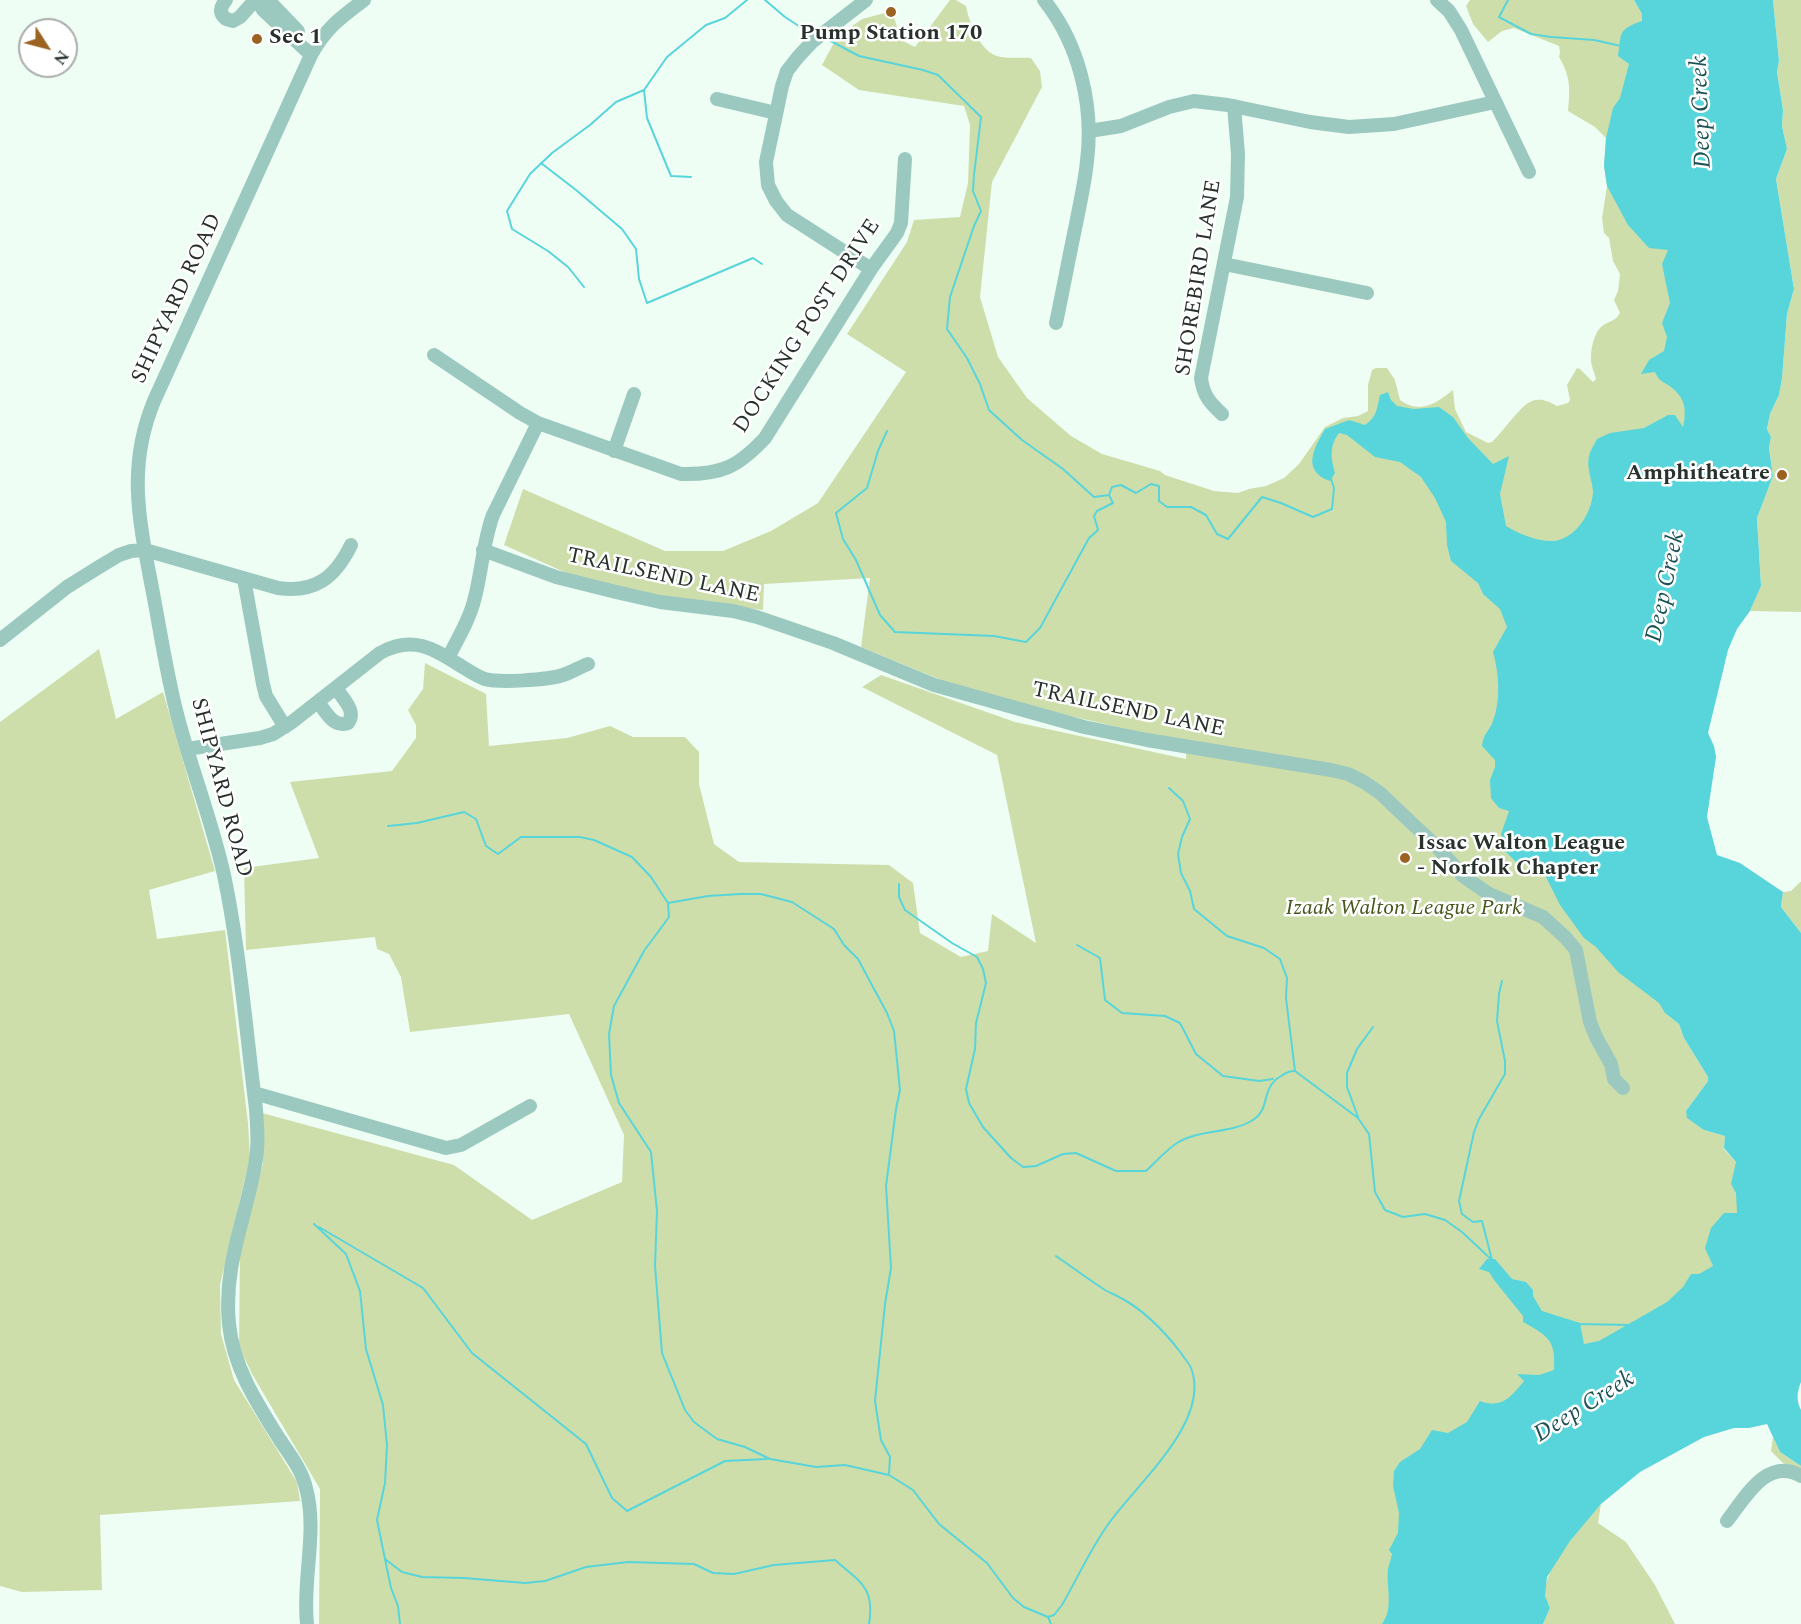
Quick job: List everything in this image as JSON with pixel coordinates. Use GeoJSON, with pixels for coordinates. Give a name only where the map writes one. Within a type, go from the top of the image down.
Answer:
{"type":"FeatureCollection","features":[{"type":"Feature","properties":{"kind":"street"},"geometry":{"type":"LineString","coordinates":[[226,0],[221,6],[221,14],[229,21],[237,20],[257,0],[263,10],[313,51]]}},
{"type":"Feature","properties":{"kind":"street","name":"SHIPYARD ROAD"},"geometry":{"type":"LineString","coordinates":[[307,1624],[306,1597],[310,1529],[306,1488],[296,1465],[246,1382],[237,1361],[229,1326],[228,1297],[231,1263],[256,1156],[258,1135],[254,1093],[231,914],[218,848],[187,749],[171,687],[139,516],[137,484],[140,452],[148,417],[313,51],[329,27],[364,0]]}},
{"type":"Feature","properties":{"kind":"street"},"geometry":{"type":"LineString","coordinates":[[866,0],[812,42],[787,71],[766,162],[768,185],[776,201],[787,215],[871,269]]}},
{"type":"Feature","properties":{"kind":"street"},"geometry":{"type":"LineString","coordinates":[[1044,0],[1056,16],[1075,55],[1084,89],[1089,131],[1085,178],[1056,323]]}},
{"type":"Feature","properties":{"kind":"street"},"geometry":{"type":"LineString","coordinates":[[1437,0],[1449,11],[1461,30],[1529,172]]}},
{"type":"Feature","properties":{"kind":"street"},"geometry":{"type":"LineString","coordinates":[[717,99],[776,113]]}},
{"type":"Feature","properties":{"kind":"street"},"geometry":{"type":"LineString","coordinates":[[1089,131],[1121,126],[1181,103],[1203,101],[1310,122],[1349,127],[1394,124],[1495,102]]}},
{"type":"Feature","properties":{"kind":"street","name":"SHOREBIRD LANE"},"geometry":{"type":"LineString","coordinates":[[1222,414],[1207,399],[1201,378],[1238,184],[1234,106]]}},
{"type":"Feature","properties":{"kind":"street","name":"DOCKING POST DRIVE"},"geometry":{"type":"LineString","coordinates":[[434,355],[538,423],[614,451],[681,474],[716,472],[734,465],[748,456],[765,438],[871,269],[897,233],[900,223],[905,159]]}},
{"type":"Feature","properties":{"kind":"street"},"geometry":{"type":"LineString","coordinates":[[1224,264],[1367,293]]}},
{"type":"Feature","properties":{"kind":"street"},"geometry":{"type":"LineString","coordinates":[[614,451],[634,394]]}},
{"type":"Feature","properties":{"kind":"street"},"geometry":{"type":"LineString","coordinates":[[448,658],[475,600],[483,550],[493,515],[538,423]]}},
{"type":"Feature","properties":{"kind":"street"},"geometry":{"type":"LineString","coordinates":[[0,640],[67,587],[119,555],[131,551],[145,550],[244,579],[292,590],[318,584],[338,569],[351,545]]}},
{"type":"Feature","properties":{"kind":"street","name":"TRAILSEND LANE"},"geometry":{"type":"LineString","coordinates":[[483,550],[556,577],[616,592],[660,602],[712,608],[757,617],[870,657],[934,685],[1084,727],[1348,774],[1364,782],[1398,809],[1463,876],[1489,894],[1542,917],[1570,942],[1576,950],[1590,1022],[1611,1065],[1614,1079],[1623,1088]]}},
{"type":"Feature","properties":{"kind":"street"},"geometry":{"type":"LineString","coordinates":[[244,579],[264,690],[285,727]]}},
{"type":"Feature","properties":{"kind":"street"},"geometry":{"type":"LineString","coordinates":[[187,749],[260,738],[285,727],[380,653],[404,644],[417,644],[431,648],[473,674],[492,680],[554,677],[567,674],[588,664]]}},
{"type":"Feature","properties":{"kind":"street"},"geometry":{"type":"LineString","coordinates":[[318,702],[335,723],[344,725],[348,723],[352,716],[351,711],[336,688]]}},
{"type":"Feature","properties":{"kind":"street"},"geometry":{"type":"LineString","coordinates":[[254,1093],[440,1147],[451,1148],[461,1145],[530,1106]]}},
{"type":"Feature","properties":{"kind":"street"},"geometry":{"type":"LineString","coordinates":[[1727,1521],[1761,1478],[1770,1473],[1784,1471],[1801,1476]]}},
{"type":"Feature","properties":{"kind":"green space","name":"Izaak Walton League Park"},"geometry":{"type":"Polygon","coordinates":[[[950,0],[956,0],[966,6],[976,35],[991,53],[1005,57],[1031,58],[1040,71],[1042,87],[992,182],[980,297],[998,357],[1027,398],[1071,436],[1102,454],[1160,471],[1165,475],[1214,491],[1238,493],[1266,486],[1284,478],[1299,464],[1325,427],[1343,418],[1358,416],[1368,411],[1368,385],[1372,370],[1376,368],[1387,368],[1395,380],[1400,400],[1415,407],[1428,406],[1453,390],[1455,409],[1466,432],[1488,443],[1492,442],[1522,408],[1532,401],[1542,400],[1557,406],[1568,403],[1570,400],[1567,385],[1577,368],[1593,382],[1596,379],[1591,362],[1594,340],[1598,330],[1620,313],[1614,300],[1618,291],[1620,274],[1613,261],[1609,238],[1604,233],[1602,218],[1607,186],[1604,166],[1606,138],[1595,127],[1568,111],[1569,84],[1559,57],[1559,46],[1514,28],[1502,31],[1488,42],[1473,24],[1466,6],[1470,0],[1634,0],[1642,14],[1642,21],[1674,36],[1686,410],[1683,428],[1665,1013],[1679,1024],[1684,1038],[1708,1077],[1708,1081],[1686,1111],[1704,1130],[1725,1136],[1724,1149],[1736,1162],[1747,1249],[1406,1624],[319,1624],[320,1489],[252,1374],[239,1346],[240,1249],[263,1163],[262,1113],[454,1165],[532,1220],[622,1182],[624,1135],[569,1014],[410,1032],[401,977],[389,954],[377,949],[375,937],[246,950],[244,868],[319,858],[290,782],[392,771],[416,738],[416,725],[408,710],[423,689],[425,663],[486,694],[489,746],[567,738],[610,726],[633,737],[685,737],[699,752],[699,784],[714,844],[739,862],[889,865],[913,883],[920,933],[961,957],[988,951],[992,914],[1036,943],[997,755],[862,687],[881,675],[1015,722],[1186,759],[1187,743],[975,694],[861,647],[870,578],[764,584],[763,610],[602,589],[504,545],[523,489],[665,551],[723,551],[771,531],[818,503],[906,372],[847,334],[907,242],[914,220],[960,217],[968,183],[970,125],[964,106],[859,90],[822,65],[837,37],[862,19],[892,11],[901,40],[915,47],[950,0]]]}},
{"type":"Feature","properties":{"kind":"green space"},"geometry":{"type":"Polygon","coordinates":[[[1773,0],[1801,0],[1801,612],[1750,611],[1761,585],[1757,518],[1773,476],[1769,448],[1771,437],[1767,429],[1770,414],[1779,395],[1787,314],[1794,289],[1776,179],[1787,149],[1782,126],[1783,110],[1777,72],[1779,61],[1773,0]]]}},
{"type":"Feature","properties":{"kind":"green space"},"geometry":{"type":"Polygon","coordinates":[[[99,649],[116,719],[163,692],[215,871],[149,890],[157,939],[225,930],[250,1157],[220,1285],[221,1334],[234,1380],[297,1482],[300,1501],[100,1515],[102,1590],[22,1592],[0,1586],[0,722],[99,649]]]}},
{"type":"Feature","properties":{"kind":"green space"},"geometry":{"type":"Polygon","coordinates":[[[1800,882],[1801,933],[1781,907],[1783,892],[1791,891],[1800,882]]]}},
{"type":"Feature","properties":{"kind":"green space"},"geometry":{"type":"Polygon","coordinates":[[[1773,1437],[1780,1452],[1801,1466],[1801,1472],[1783,1463],[1771,1451],[1773,1437]]]}},
{"type":"Feature","properties":{"kind":"green space"},"geometry":{"type":"Polygon","coordinates":[[[1601,1504],[1598,1523],[1626,1542],[1655,1585],[1675,1624],[1543,1624],[1550,1608],[1545,1595],[1550,1572],[1575,1534],[1601,1504]]]}},
{"type":"Feature","properties":{"kind":"water","name":"Deep Creek"},"geometry":{"type":"Polygon","coordinates":[[[1634,0],[1773,0],[1779,61],[1777,72],[1783,110],[1782,126],[1787,149],[1776,179],[1794,289],[1787,314],[1779,395],[1770,414],[1767,429],[1771,437],[1769,448],[1773,476],[1757,518],[1761,586],[1728,650],[1708,733],[1716,757],[1707,817],[1717,855],[1740,863],[1783,892],[1781,907],[1801,933],[1801,1382],[1798,1403],[1801,1410],[1801,1466],[1780,1452],[1767,1424],[1749,1428],[1734,1428],[1704,1437],[1640,1472],[1601,1504],[1570,1541],[1547,1577],[1545,1596],[1550,1608],[1543,1624],[1382,1624],[1389,1605],[1388,1569],[1392,1554],[1389,1550],[1398,1533],[1399,1513],[1393,1486],[1394,1471],[1400,1462],[1420,1449],[1432,1430],[1448,1433],[1467,1422],[1480,1401],[1494,1404],[1505,1400],[1524,1381],[1517,1374],[1539,1375],[1554,1370],[1554,1352],[1549,1340],[1523,1322],[1523,1316],[1489,1272],[1479,1269],[1487,1259],[1495,1259],[1512,1279],[1526,1282],[1533,1290],[1533,1296],[1542,1311],[1580,1323],[1584,1344],[1599,1341],[1667,1302],[1683,1287],[1691,1274],[1699,1274],[1713,1266],[1705,1248],[1711,1228],[1724,1213],[1737,1213],[1736,1193],[1731,1184],[1736,1162],[1724,1148],[1725,1136],[1704,1130],[1687,1118],[1686,1111],[1708,1081],[1708,1077],[1684,1038],[1679,1024],[1665,1013],[1659,1003],[1618,972],[1596,947],[1584,938],[1560,905],[1544,873],[1526,860],[1518,864],[1504,850],[1501,834],[1509,811],[1499,808],[1491,798],[1490,780],[1495,760],[1482,746],[1496,713],[1498,678],[1493,652],[1507,627],[1500,609],[1483,594],[1478,583],[1451,561],[1447,545],[1446,522],[1435,498],[1421,477],[1400,462],[1375,457],[1347,435],[1339,433],[1332,447],[1335,473],[1330,481],[1315,471],[1312,458],[1325,429],[1349,420],[1365,425],[1374,415],[1380,395],[1388,392],[1391,400],[1397,406],[1414,409],[1439,407],[1453,417],[1468,438],[1493,464],[1509,456],[1500,494],[1506,526],[1529,537],[1554,541],[1569,535],[1586,517],[1593,493],[1588,461],[1597,439],[1610,433],[1644,428],[1668,415],[1675,415],[1683,427],[1685,414],[1678,394],[1660,380],[1655,372],[1641,374],[1649,360],[1664,351],[1667,337],[1662,323],[1670,303],[1662,264],[1668,250],[1649,248],[1628,225],[1607,186],[1604,166],[1606,138],[1613,108],[1620,98],[1629,64],[1618,56],[1622,33],[1628,27],[1642,21],[1642,14],[1634,0]]]}},
{"type":"Feature","properties":{"kind":"waterway"},"geometry":{"type":"LineString","coordinates":[[584,287],[568,267],[548,251],[512,229],[507,211],[530,174],[552,153],[616,102],[644,90],[667,57],[706,25],[725,18],[747,0]]}},
{"type":"Feature","properties":{"kind":"waterway"},"geometry":{"type":"LineString","coordinates":[[765,0],[811,34]]}},
{"type":"Feature","properties":{"kind":"waterway"},"geometry":{"type":"LineString","coordinates":[[1508,0],[1499,17],[1531,34],[1594,40],[1621,46]]}},
{"type":"Feature","properties":{"kind":"waterway"},"geometry":{"type":"LineString","coordinates":[[827,39],[859,56],[938,75],[981,117],[973,191],[981,211],[950,297],[947,329],[967,358],[980,384],[989,410],[1022,440],[1063,469],[1094,497],[1109,495]]}},
{"type":"Feature","properties":{"kind":"waterway"},"geometry":{"type":"LineString","coordinates":[[644,90],[647,118],[671,176],[691,177]]}},
{"type":"Feature","properties":{"kind":"waterway"},"geometry":{"type":"LineString","coordinates":[[541,163],[622,229],[636,249],[639,279],[647,303],[753,258],[762,264]]}},
{"type":"Feature","properties":{"kind":"waterway"},"geometry":{"type":"LineString","coordinates":[[887,431],[878,451],[867,488],[836,513],[843,539],[856,560],[880,615],[895,632],[994,636],[1026,642],[1040,628],[1089,538],[1098,530],[1094,516],[1097,511],[1113,503],[1109,495],[1112,487],[1121,485],[1136,493],[1151,484],[1159,486],[1159,501],[1167,507],[1191,507],[1206,515],[1217,534],[1228,539],[1262,497],[1313,517],[1332,509],[1334,488],[1331,479]]}},
{"type":"Feature","properties":{"kind":"waterway"},"geometry":{"type":"LineString","coordinates":[[1169,788],[1183,801],[1190,819],[1178,854],[1181,873],[1190,891],[1194,909],[1227,936],[1264,948],[1280,959],[1287,978],[1286,998],[1295,1071],[1358,1118],[1369,1134],[1375,1192],[1385,1210],[1403,1217],[1425,1214],[1445,1220],[1462,1232],[1493,1261]]}},
{"type":"Feature","properties":{"kind":"waterway"},"geometry":{"type":"LineString","coordinates":[[388,826],[417,823],[464,812],[476,819],[486,846],[498,854],[521,837],[580,837],[594,840],[632,857],[651,877],[668,903],[669,917],[644,951],[614,1006],[609,1034],[611,1075],[619,1103],[651,1152],[657,1211],[655,1266],[662,1353],[685,1410],[694,1422],[717,1439],[745,1447],[770,1459],[816,1467],[845,1465],[889,1475],[913,1490],[939,1524],[987,1563],[1013,1598],[1024,1607],[1048,1617],[1051,1624]]}},
{"type":"Feature","properties":{"kind":"waterway"},"geometry":{"type":"LineString","coordinates":[[899,884],[899,897],[905,910],[952,943],[977,957],[983,969],[986,983],[976,1023],[975,1049],[966,1089],[969,1103],[983,1127],[1011,1158],[1023,1167],[1036,1166],[1063,1154],[1076,1153],[1116,1171],[1146,1171],[1177,1143],[1195,1135],[1235,1128],[1253,1120],[1262,1110],[1270,1086],[1287,1072],[1294,1071]]}},
{"type":"Feature","properties":{"kind":"waterway"},"geometry":{"type":"LineString","coordinates":[[668,903],[708,896],[740,894],[761,894],[792,902],[834,929],[844,945],[858,959],[894,1031],[900,1090],[886,1186],[891,1268],[875,1401],[881,1440],[890,1457],[889,1474]]}},
{"type":"Feature","properties":{"kind":"waterway"},"geometry":{"type":"LineString","coordinates":[[1077,945],[1100,958],[1105,1000],[1122,1013],[1165,1016],[1180,1023],[1196,1054],[1223,1076],[1259,1081],[1273,1079]]}},
{"type":"Feature","properties":{"kind":"waterway"},"geometry":{"type":"LineString","coordinates":[[1492,1260],[1482,1221],[1473,1222],[1462,1214],[1459,1201],[1474,1132],[1505,1074],[1505,1061],[1497,1021],[1502,981]]}},
{"type":"Feature","properties":{"kind":"waterway"},"geometry":{"type":"LineString","coordinates":[[1358,1117],[1347,1087],[1347,1073],[1357,1049],[1373,1027]]}},
{"type":"Feature","properties":{"kind":"waterway"},"geometry":{"type":"LineString","coordinates":[[314,1224],[346,1254],[360,1291],[366,1349],[383,1405],[387,1445],[385,1483],[377,1520],[385,1559],[402,1572],[422,1577],[525,1583],[545,1581],[586,1567],[628,1562],[694,1564],[713,1573],[734,1574],[774,1565],[835,1560],[864,1586],[870,1601],[869,1624]]}},
{"type":"Feature","properties":{"kind":"waterway"},"geometry":{"type":"LineString","coordinates":[[319,1227],[423,1288],[472,1353],[586,1444],[612,1498],[627,1511],[725,1461],[767,1459]]}},
{"type":"Feature","properties":{"kind":"waterway"},"geometry":{"type":"LineString","coordinates":[[1048,1617],[1054,1615],[1062,1605],[1107,1526],[1151,1473],[1181,1431],[1191,1410],[1195,1389],[1189,1364],[1154,1322],[1130,1303],[1105,1290],[1056,1256]]}},
{"type":"Feature","properties":{"kind":"waterway"},"geometry":{"type":"LineString","coordinates":[[1577,1324],[1629,1325]]}},
{"type":"Feature","properties":{"kind":"waterway"},"geometry":{"type":"LineString","coordinates":[[385,1559],[391,1588],[398,1606],[400,1624]]}},
{"type":"Feature","properties":{"kind":"place","name":"Pump Station 170"},"geometry":{"type":"Point","coordinates":[891,12]}},
{"type":"Feature","properties":{"kind":"place","name":"Sec 1"},"geometry":{"type":"Point","coordinates":[257,39]}},
{"type":"Feature","properties":{"kind":"place","name":"Amphitheatre"},"geometry":{"type":"Point","coordinates":[1782,475]}},
{"type":"Feature","properties":{"kind":"place","name":"Issac Walton League - Norfolk Chapter"},"geometry":{"type":"Point","coordinates":[1405,858]}}]}
